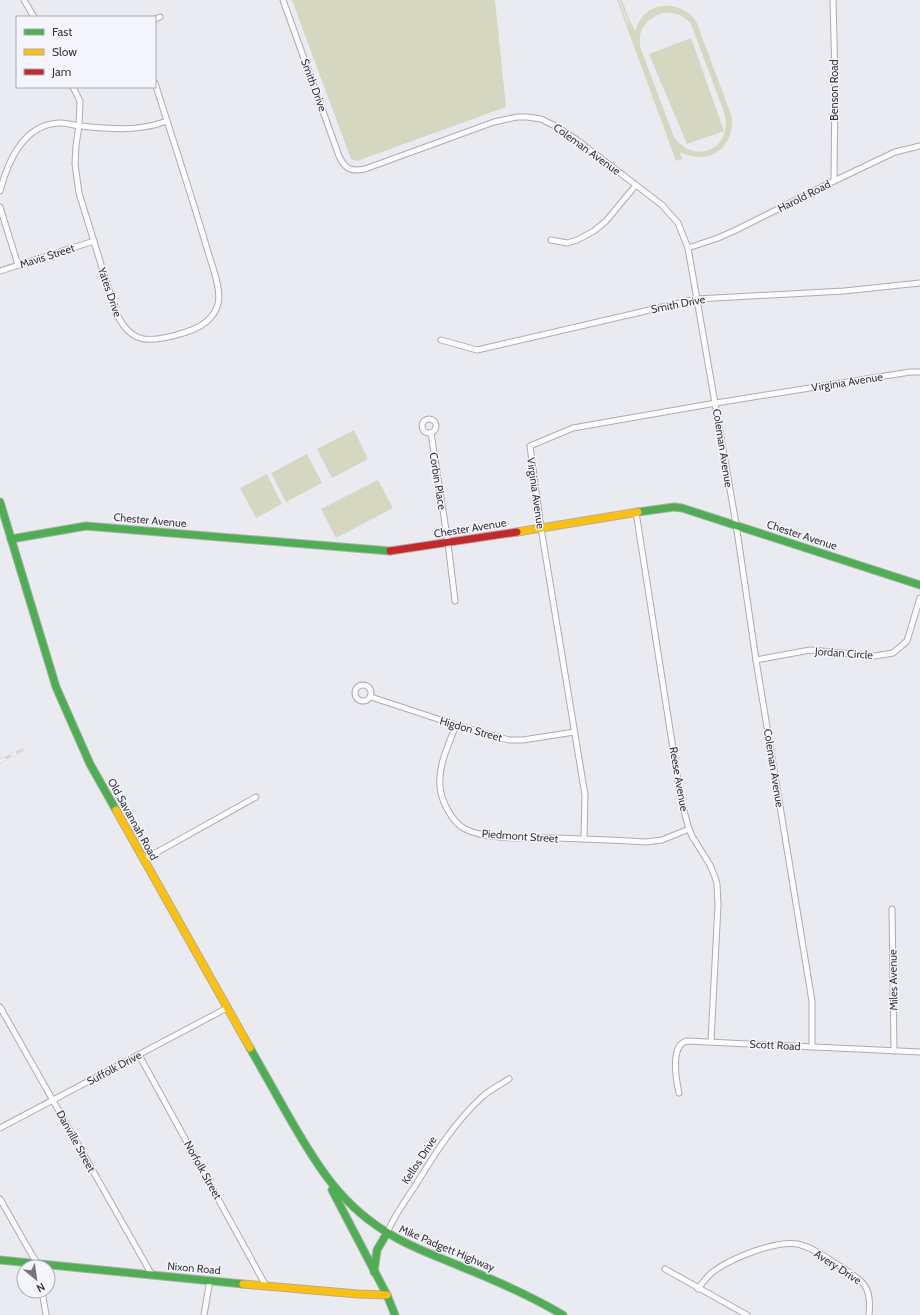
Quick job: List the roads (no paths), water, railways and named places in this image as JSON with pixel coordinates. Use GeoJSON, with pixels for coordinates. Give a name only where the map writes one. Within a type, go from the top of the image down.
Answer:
{"type":"FeatureCollection","features":[{"type":"Feature","properties":{"kind":"street"},"geometry":{"type":"LineString","coordinates":[[24,0],[33,16]]}},
{"type":"Feature","properties":{"kind":"street","name":"Smith Drive"},"geometry":{"type":"LineString","coordinates":[[283,0],[339,156],[348,168]]}},
{"type":"Feature","properties":{"kind":"street","name":"Benson Road"},"geometry":{"type":"LineString","coordinates":[[834,0],[834,181]]}},
{"type":"Feature","properties":{"kind":"street","name":"Yates Drive"},"geometry":{"type":"LineString","coordinates":[[74,88],[80,101],[79,126],[75,156],[77,185],[83,209],[116,313],[124,328],[139,338],[150,340],[160,339],[194,329],[206,322],[213,314],[219,298],[217,284],[156,86]]}},
{"type":"Feature","properties":{"kind":"street","name":"Coleman Avenue"},"geometry":{"type":"LineString","coordinates":[[348,168],[356,170],[365,169],[508,118],[527,117],[541,119],[559,128],[662,205],[674,217],[681,228],[688,248],[736,524],[756,660],[812,1001],[812,1047]]}},
{"type":"Feature","properties":{"kind":"street"},"geometry":{"type":"LineString","coordinates":[[0,191],[9,163],[17,149],[29,134],[40,128],[60,123],[111,129],[134,129],[167,121]]}},
{"type":"Feature","properties":{"kind":"street","name":"Harold Road"},"geometry":{"type":"LineString","coordinates":[[688,248],[730,233],[895,152],[920,146]]}},
{"type":"Feature","properties":{"kind":"street"},"geometry":{"type":"LineString","coordinates":[[551,240],[567,243],[577,240],[594,231],[606,221],[636,186]]}},
{"type":"Feature","properties":{"kind":"street"},"geometry":{"type":"LineString","coordinates":[[0,207],[18,265]]}},
{"type":"Feature","properties":{"kind":"street","name":"Mavis Street"},"geometry":{"type":"LineString","coordinates":[[0,271],[94,242]]}},
{"type":"Feature","properties":{"kind":"street","name":"Smith Drive"},"geometry":{"type":"LineString","coordinates":[[441,340],[476,350],[697,298],[844,291],[920,284]]}},
{"type":"Feature","properties":{"kind":"street","name":"Virginia Avenue"},"geometry":{"type":"LineString","coordinates":[[584,839],[585,795],[541,528],[530,446],[573,428],[716,403],[910,372],[920,372]]}},
{"type":"Feature","properties":{"kind":"street","name":"Corbin Place"},"geometry":{"type":"LineString","coordinates":[[431,433],[448,543],[455,601]]}},
{"type":"Feature","properties":{"kind":"street","name":"Old Savannah Road"},"geometry":{"type":"LineString","coordinates":[[0,502],[56,687],[90,764],[294,1126]]}},
{"type":"Feature","properties":{"kind":"street","name":"Chester Avenue"},"geometry":{"type":"LineString","coordinates":[[11,539],[86,526],[391,551],[668,507],[682,508],[736,524],[920,585]]}},
{"type":"Feature","properties":{"kind":"street","name":"Reese Avenue"},"geometry":{"type":"LineString","coordinates":[[636,512],[681,800],[689,829],[710,865],[717,884],[718,905],[711,1041]]}},
{"type":"Feature","properties":{"kind":"street","name":"Jordan Circle"},"geometry":{"type":"LineString","coordinates":[[756,660],[810,650],[876,656],[893,653],[907,641],[920,598]]}},
{"type":"Feature","properties":{"kind":"street","name":"Higdon Street"},"geometry":{"type":"LineString","coordinates":[[371,697],[456,725],[509,740],[574,732]]}},
{"type":"Feature","properties":{"kind":"street","name":"Piedmont Street"},"geometry":{"type":"LineString","coordinates":[[456,725],[441,769],[440,788],[446,808],[463,828],[485,835],[519,838],[652,841],[662,840],[689,829]]}},
{"type":"Feature","properties":{"kind":"street"},"geometry":{"type":"LineString","coordinates":[[143,860],[256,797]]}},
{"type":"Feature","properties":{"kind":"street","name":"Miles Avenue"},"geometry":{"type":"LineString","coordinates":[[892,909],[894,1051]]}},
{"type":"Feature","properties":{"kind":"street","name":"Danville Street"},"geometry":{"type":"LineString","coordinates":[[0,1007],[152,1275]]}},
{"type":"Feature","properties":{"kind":"street","name":"Suffolk Drive"},"geometry":{"type":"LineString","coordinates":[[0,1128],[227,1008]]}},
{"type":"Feature","properties":{"kind":"street","name":"Scott Road"},"geometry":{"type":"LineString","coordinates":[[679,1092],[676,1079],[676,1060],[679,1046],[681,1043],[687,1041],[920,1052]]}},
{"type":"Feature","properties":{"kind":"street","name":"Norfolk Street"},"geometry":{"type":"LineString","coordinates":[[139,1055],[266,1286]]}},
{"type":"Feature","properties":{"kind":"street","name":"Kellos Drive"},"geometry":{"type":"LineString","coordinates":[[374,1272],[377,1250],[390,1225],[440,1147],[452,1130],[482,1098],[509,1079]]}},
{"type":"Feature","properties":{"kind":"street","name":"Mike Padgett Highway"},"geometry":{"type":"LineString","coordinates":[[294,1126],[325,1176],[357,1212],[387,1233],[413,1248],[528,1295],[563,1315]]}},
{"type":"Feature","properties":{"kind":"street"},"geometry":{"type":"LineString","coordinates":[[325,1176],[387,1295],[395,1315]]}},
{"type":"Feature","properties":{"kind":"street"},"geometry":{"type":"LineString","coordinates":[[0,1199],[34,1259]]}},
{"type":"Feature","properties":{"kind":"street","name":"Avery Drive"},"geometry":{"type":"LineString","coordinates":[[698,1289],[714,1271],[739,1258],[769,1246],[786,1243],[798,1244],[820,1253],[860,1280],[868,1292],[869,1315]]}},
{"type":"Feature","properties":{"kind":"street","name":"Nixon Road"},"geometry":{"type":"LineString","coordinates":[[0,1260],[16,1262]]}},
{"type":"Feature","properties":{"kind":"street","name":"Nixon Road"},"geometry":{"type":"LineString","coordinates":[[56,1267],[358,1294],[387,1295]]}},
{"type":"Feature","properties":{"kind":"street"},"geometry":{"type":"LineString","coordinates":[[665,1269],[698,1289],[747,1315]]}},
{"type":"Feature","properties":{"kind":"street"},"geometry":{"type":"LineString","coordinates":[[204,1315],[210,1280]]}},
{"type":"Feature","properties":{"kind":"street"},"geometry":{"type":"LineString","coordinates":[[43,1299],[46,1315]]}},
{"type":"Feature","properties":{"kind":"railway"},"geometry":{"type":"LineString","coordinates":[[0,761],[22,750]]}}]}
